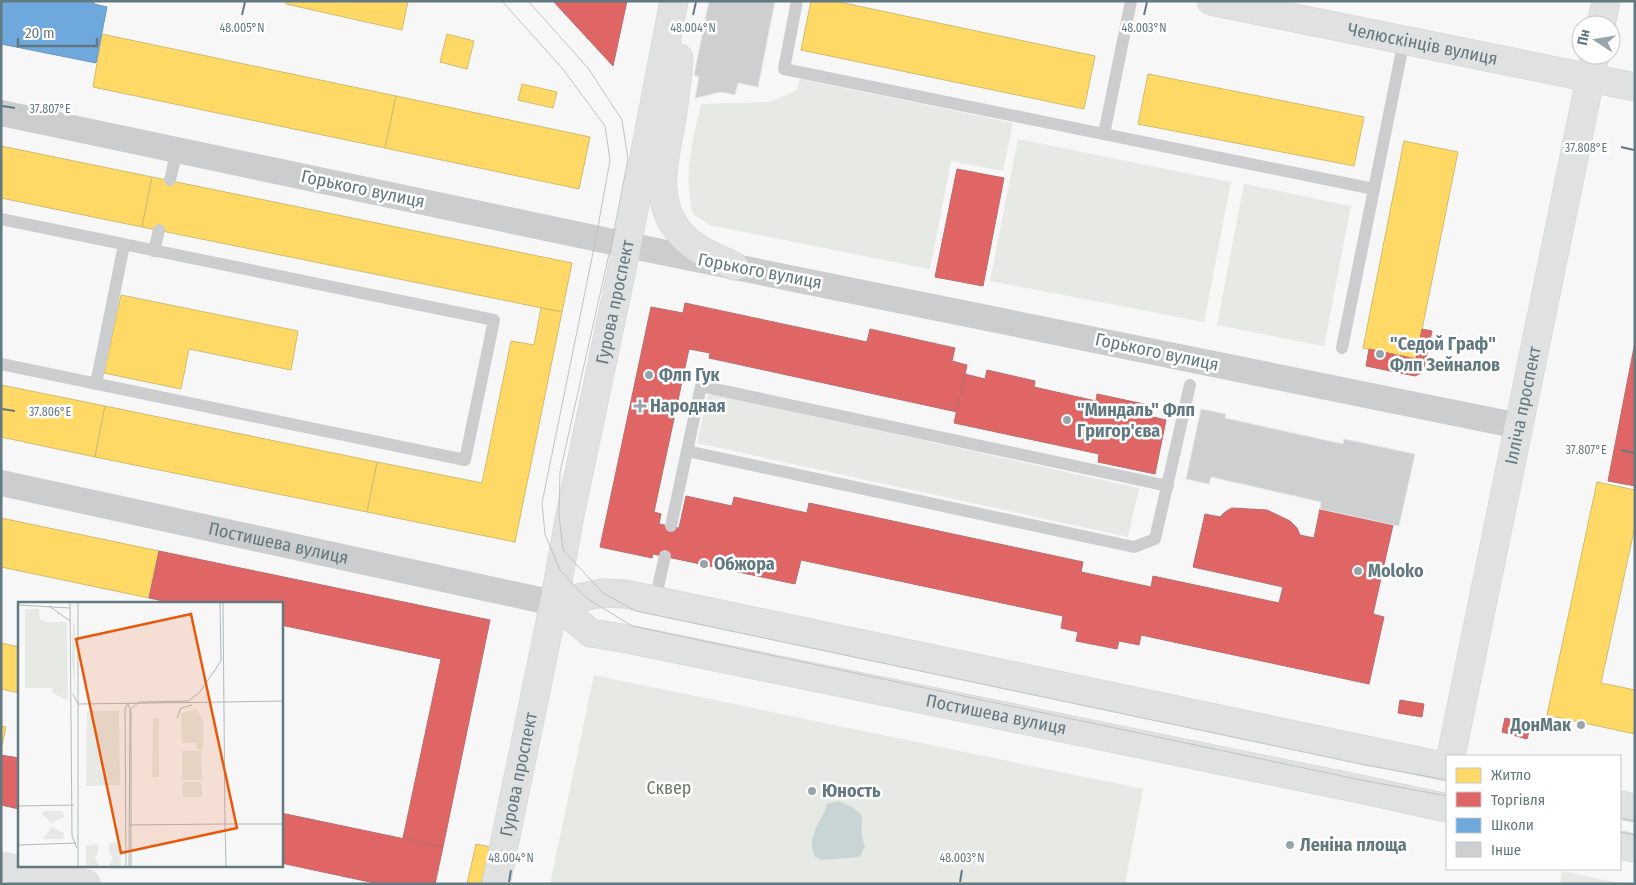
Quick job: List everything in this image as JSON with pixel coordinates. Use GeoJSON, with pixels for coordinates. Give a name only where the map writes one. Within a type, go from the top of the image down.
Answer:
{"type":"FeatureCollection","features":[{"type":"Feature","properties":{"kind":"street","name":"Гурова проспект"},"geometry":{"type":"LineString","coordinates":[[496,884],[542,664],[570,515],[627,245],[674,1]]}},
{"type":"Feature","properties":{"kind":"street"},"geometry":{"type":"LineString","coordinates":[[681,1],[678,84],[662,174],[664,198],[671,220],[682,235],[695,246],[734,266]]}},
{"type":"Feature","properties":{"kind":"street","name":"Челюскінців вулиця"},"geometry":{"type":"LineString","coordinates":[[1211,1],[1404,40],[1593,67],[1635,87]]}},
{"type":"Feature","properties":{"kind":"street"},"geometry":{"type":"LineString","coordinates":[[1604,15],[1606,1]]}},
{"type":"Feature","properties":{"kind":"street","name":"Ілліча проспект"},"geometry":{"type":"LineString","coordinates":[[1451,755],[1593,67]]}},
{"type":"Feature","properties":{"kind":"street","name":"Горького вулиця"},"geometry":{"type":"LineString","coordinates":[[1,113],[627,245],[1519,426]]}},
{"type":"Feature","properties":{"kind":"street","name":"Постишева вулиця"},"geometry":{"type":"LineString","coordinates":[[1,483],[554,603],[603,593],[625,594],[1446,767]]}},
{"type":"Feature","properties":{"kind":"street","name":"Постишева вулиця"},"geometry":{"type":"LineString","coordinates":[[554,603],[591,633],[1135,743],[1444,808]]}},
{"type":"Feature","properties":{"kind":"street"},"geometry":{"type":"LineString","coordinates":[[1444,808],[1446,785]]}},
{"type":"Feature","properties":{"kind":"street"},"geometry":{"type":"LineString","coordinates":[[1621,805],[1635,808]]}},
{"type":"Feature","properties":{"kind":"street"},"geometry":{"type":"LineString","coordinates":[[1621,845],[1635,848]]}},
{"type":"Feature","properties":{"kind":"street"},"geometry":{"type":"LineString","coordinates":[[1,866],[86,884]]}},
{"type":"Feature","properties":{"kind":"lane"},"geometry":{"type":"LineString","coordinates":[[797,1],[784,69],[1374,189]]}},
{"type":"Feature","properties":{"kind":"lane"},"geometry":{"type":"LineString","coordinates":[[1104,134],[1131,1]]}},
{"type":"Feature","properties":{"kind":"lane"},"geometry":{"type":"LineString","coordinates":[[1342,348],[1404,40]]}},
{"type":"Feature","properties":{"kind":"lane"},"geometry":{"type":"LineString","coordinates":[[170,180],[177,150]]}},
{"type":"Feature","properties":{"kind":"lane"},"geometry":{"type":"LineString","coordinates":[[1,219],[494,320],[465,460],[1,364]]}},
{"type":"Feature","properties":{"kind":"lane"},"geometry":{"type":"LineString","coordinates":[[154,251],[159,230]]}},
{"type":"Feature","properties":{"kind":"lane"},"geometry":{"type":"LineString","coordinates":[[96,384],[124,245]]}},
{"type":"Feature","properties":{"kind":"lane"},"geometry":{"type":"LineString","coordinates":[[687,451],[1134,548],[1156,539],[1190,384]]}},
{"type":"Feature","properties":{"kind":"lane"},"geometry":{"type":"LineString","coordinates":[[671,526],[701,386],[1168,486]]}},
{"type":"Feature","properties":{"kind":"lane"},"geometry":{"type":"LineString","coordinates":[[655,600],[665,556]]}},
{"type":"Feature","properties":{"kind":"green space"},"geometry":{"type":"Polygon","coordinates":[[[800,79],[1013,123],[1003,171],[951,161],[930,269],[709,225],[693,214],[690,199],[689,172],[692,145],[701,104],[770,102],[797,90],[800,79]]]}},
{"type":"Feature","properties":{"kind":"green space"},"geometry":{"type":"Polygon","coordinates":[[[1018,139],[1231,182],[1204,322],[990,281],[1018,139]]]}},
{"type":"Feature","properties":{"kind":"green space"},"geometry":{"type":"Polygon","coordinates":[[[1244,184],[1351,206],[1324,346],[1217,325],[1244,184]]]}},
{"type":"Feature","properties":{"kind":"green space"},"geometry":{"type":"Polygon","coordinates":[[[708,393],[1139,488],[1128,537],[697,443],[708,393]]]}},
{"type":"Feature","properties":{"kind":"green space","name":"Сквер"},"geometry":{"type":"Polygon","coordinates":[[[594,675],[1143,789],[1125,884],[550,884],[594,675]]]}},
{"type":"Feature","properties":{"kind":"green space"},"geometry":{"type":"Polygon","coordinates":[[[1562,871],[1624,884],[1560,884],[1562,871]]]}},
{"type":"Feature","properties":{"kind":"shaded area"},"geometry":{"type":"Polygon","coordinates":[[[839,801],[852,807],[862,815],[862,835],[865,846],[860,857],[822,860],[815,857],[812,849],[815,829],[827,804],[839,801]]]}},
{"type":"Feature","properties":{"kind":"building: Житло"},"geometry":{"type":"Polygon","coordinates":[[[286,1],[408,1],[402,30],[286,4],[286,1]]]}},
{"type":"Feature","properties":{"kind":"building: Житло"},"geometry":{"type":"Polygon","coordinates":[[[811,1],[834,1],[1095,56],[1084,109],[801,50],[811,1]]]}},
{"type":"Feature","properties":{"kind":"building: Житло"},"geometry":{"type":"Polygon","coordinates":[[[102,34],[396,96],[385,148],[93,87],[102,34]]]}},
{"type":"Feature","properties":{"kind":"building: Житло"},"geometry":{"type":"Polygon","coordinates":[[[447,34],[474,41],[467,69],[440,62],[447,34]]]}},
{"type":"Feature","properties":{"kind":"building: Житло"},"geometry":{"type":"Polygon","coordinates":[[[1148,74],[1364,117],[1354,166],[1138,124],[1148,74]]]}},
{"type":"Feature","properties":{"kind":"building: Житло"},"geometry":{"type":"Polygon","coordinates":[[[522,84],[557,92],[553,108],[518,100],[522,84]]]}},
{"type":"Feature","properties":{"kind":"building: Житло"},"geometry":{"type":"Polygon","coordinates":[[[396,96],[590,137],[579,189],[385,148],[396,96]]]}},
{"type":"Feature","properties":{"kind":"building: Житло"},"geometry":{"type":"Polygon","coordinates":[[[1404,141],[1458,152],[1416,359],[1363,348],[1404,141]]]}},
{"type":"Feature","properties":{"kind":"building: Житло"},"geometry":{"type":"Polygon","coordinates":[[[1,146],[152,177],[142,227],[1,198],[1,146]]]}},
{"type":"Feature","properties":{"kind":"building: Житло"},"geometry":{"type":"Polygon","coordinates":[[[152,177],[572,263],[562,312],[142,227],[152,177]]]}},
{"type":"Feature","properties":{"kind":"building: Житло"},"geometry":{"type":"Polygon","coordinates":[[[121,295],[298,331],[291,370],[189,349],[181,389],[104,373],[121,295]]]}},
{"type":"Feature","properties":{"kind":"building: Житло"},"geometry":{"type":"Polygon","coordinates":[[[541,308],[562,312],[515,542],[367,512],[377,462],[482,483],[511,341],[534,345],[541,308]]]}},
{"type":"Feature","properties":{"kind":"building: Житло"},"geometry":{"type":"Polygon","coordinates":[[[1,385],[105,406],[95,457],[1,437],[1,385]]]}},
{"type":"Feature","properties":{"kind":"building: Житло"},"geometry":{"type":"Polygon","coordinates":[[[105,406],[377,462],[367,512],[95,457],[105,406]]]}},
{"type":"Feature","properties":{"kind":"building: Житло"},"geometry":{"type":"Polygon","coordinates":[[[1597,482],[1635,490],[1635,526],[1601,683],[1635,690],[1635,734],[1547,715],[1597,482]]]}},
{"type":"Feature","properties":{"kind":"building: Житло"},"geometry":{"type":"Polygon","coordinates":[[[1,518],[159,551],[149,598],[1,567],[1,518]]]}},
{"type":"Feature","properties":{"kind":"building: Житло"},"geometry":{"type":"Polygon","coordinates":[[[1,643],[18,647],[18,693],[1,689],[1,643]]]}},
{"type":"Feature","properties":{"kind":"building: Житло"},"geometry":{"type":"Polygon","coordinates":[[[1,726],[6,727],[1,750],[1,726]]]}},
{"type":"Feature","properties":{"kind":"building: Житло"},"geometry":{"type":"Polygon","coordinates":[[[476,844],[490,847],[481,884],[467,884],[476,844]]]}},
{"type":"Feature","properties":{"kind":"building: Торгівля"},"geometry":{"type":"Polygon","coordinates":[[[553,1],[627,1],[613,66],[553,1]]]}},
{"type":"Feature","properties":{"kind":"building: Торгівля"},"geometry":{"type":"Polygon","coordinates":[[[957,169],[1004,178],[983,286],[935,277],[957,169]]]}},
{"type":"Feature","properties":{"kind":"building: Торгівля"},"geometry":{"type":"Polygon","coordinates":[[[685,303],[867,342],[870,329],[955,348],[952,361],[967,365],[957,412],[709,358],[710,353],[689,349],[654,512],[661,514],[659,524],[679,528],[686,496],[732,506],[734,497],[807,513],[809,503],[1083,562],[1081,572],[1151,587],[1153,576],[1279,603],[1283,587],[1193,567],[1205,514],[1220,517],[1232,508],[1267,510],[1290,521],[1297,528],[1300,535],[1314,538],[1320,509],[1393,525],[1373,614],[1384,617],[1369,684],[1141,635],[1139,645],[1119,641],[1117,649],[1076,641],[1078,632],[1061,628],[1063,616],[801,560],[795,584],[653,554],[652,558],[600,547],[651,307],[683,313],[685,303]]]}},
{"type":"Feature","properties":{"kind":"building: Торгівля","name":"\"Седой Граф\" Флп Зейналов"},"geometry":{"type":"Polygon","coordinates":[[[1422,329],[1432,331],[1423,372],[1415,376],[1366,366],[1369,349],[1416,359],[1422,329]]]}},
{"type":"Feature","properties":{"kind":"building: Торгівля"},"geometry":{"type":"Polygon","coordinates":[[[1635,342],[1635,486],[1608,481],[1635,342]]]}},
{"type":"Feature","properties":{"kind":"building: Торгівля"},"geometry":{"type":"Polygon","coordinates":[[[987,370],[1035,381],[1034,387],[1096,401],[1097,394],[1144,404],[1141,414],[1166,420],[1155,474],[1098,462],[1099,454],[954,423],[965,374],[985,379],[987,370]]]}},
{"type":"Feature","properties":{"kind":"building: Торгівля"},"geometry":{"type":"Polygon","coordinates":[[[159,551],[490,620],[443,847],[403,838],[441,659],[282,625],[282,602],[168,602],[149,598],[159,551]]]}},
{"type":"Feature","properties":{"kind":"building: Торгівля"},"geometry":{"type":"Polygon","coordinates":[[[1400,700],[1424,704],[1422,717],[1398,713],[1400,700]]]}},
{"type":"Feature","properties":{"kind":"building: Торгівля"},"geometry":{"type":"Polygon","coordinates":[[[1505,718],[1531,724],[1527,739],[1502,732],[1505,718]]]}},
{"type":"Feature","properties":{"kind":"building: Торгівля"},"geometry":{"type":"Polygon","coordinates":[[[1,755],[18,758],[18,809],[1,805],[1,755]]]}},
{"type":"Feature","properties":{"kind":"building: Торгівля"},"geometry":{"type":"Polygon","coordinates":[[[282,813],[443,847],[435,884],[379,884],[282,863],[282,813]]]}},
{"type":"Feature","properties":{"kind":"building: Школи"},"geometry":{"type":"Polygon","coordinates":[[[1,1],[94,1],[94,4],[107,7],[96,63],[1,44],[1,1]]]}},
{"type":"Feature","properties":{"kind":"building: Інше"},"geometry":{"type":"Polygon","coordinates":[[[709,1],[775,1],[758,87],[738,83],[735,95],[721,92],[695,98],[699,77],[694,75],[709,1]]]}},
{"type":"Feature","properties":{"kind":"building: Інше"},"geometry":{"type":"Polygon","coordinates":[[[1201,409],[1226,414],[1225,418],[1343,444],[1344,439],[1415,454],[1399,526],[1320,509],[1321,502],[1211,477],[1209,484],[1186,479],[1201,409]]]}},
{"type":"Feature","properties":{"kind":"tram line"},"geometry":{"type":"LineString","coordinates":[[502,1],[562,68],[605,126],[610,160],[542,503],[545,534],[560,570],[585,597],[632,626],[1361,780],[1446,796]]}},
{"type":"Feature","properties":{"kind":"tram line"},"geometry":{"type":"LineString","coordinates":[[528,1],[588,68],[622,120],[628,159],[612,241],[560,472],[559,515],[563,550],[603,593],[636,611],[1365,765],[1446,780]]}},
{"type":"Feature","properties":{"kind":"tram line"},"geometry":{"type":"LineString","coordinates":[[1621,818],[1635,821]]}},
{"type":"Feature","properties":{"kind":"tram line"},"geometry":{"type":"LineString","coordinates":[[1621,832],[1635,835]]}},
{"type":"Feature","properties":{"kind":"place","name":"\"Седой Граф\" Флп Зейналов"},"geometry":{"type":"Point","coordinates":[1380,354]}},
{"type":"Feature","properties":{"kind":"place","name":"Флп Гук"},"geometry":{"type":"Point","coordinates":[649,375]}},
{"type":"Feature","properties":{"kind":"place","name":"Народная"},"geometry":{"type":"Point","coordinates":[640,406]}},
{"type":"Feature","properties":{"kind":"place","name":"\"Миндаль\" Флп Григор'єва"},"geometry":{"type":"Point","coordinates":[1067,420]}},
{"type":"Feature","properties":{"kind":"place","name":"Обжора"},"geometry":{"type":"Point","coordinates":[704,564]}},
{"type":"Feature","properties":{"kind":"place","name":"Moloko"},"geometry":{"type":"Point","coordinates":[1358,571]}},
{"type":"Feature","properties":{"kind":"place","name":"ДонМак"},"geometry":{"type":"Point","coordinates":[1581,725]}},
{"type":"Feature","properties":{"kind":"place","name":"Юность"},"geometry":{"type":"Point","coordinates":[812,791]}},
{"type":"Feature","properties":{"kind":"place","name":"Леніна площа"},"geometry":{"type":"Point","coordinates":[1290,845]}}]}
